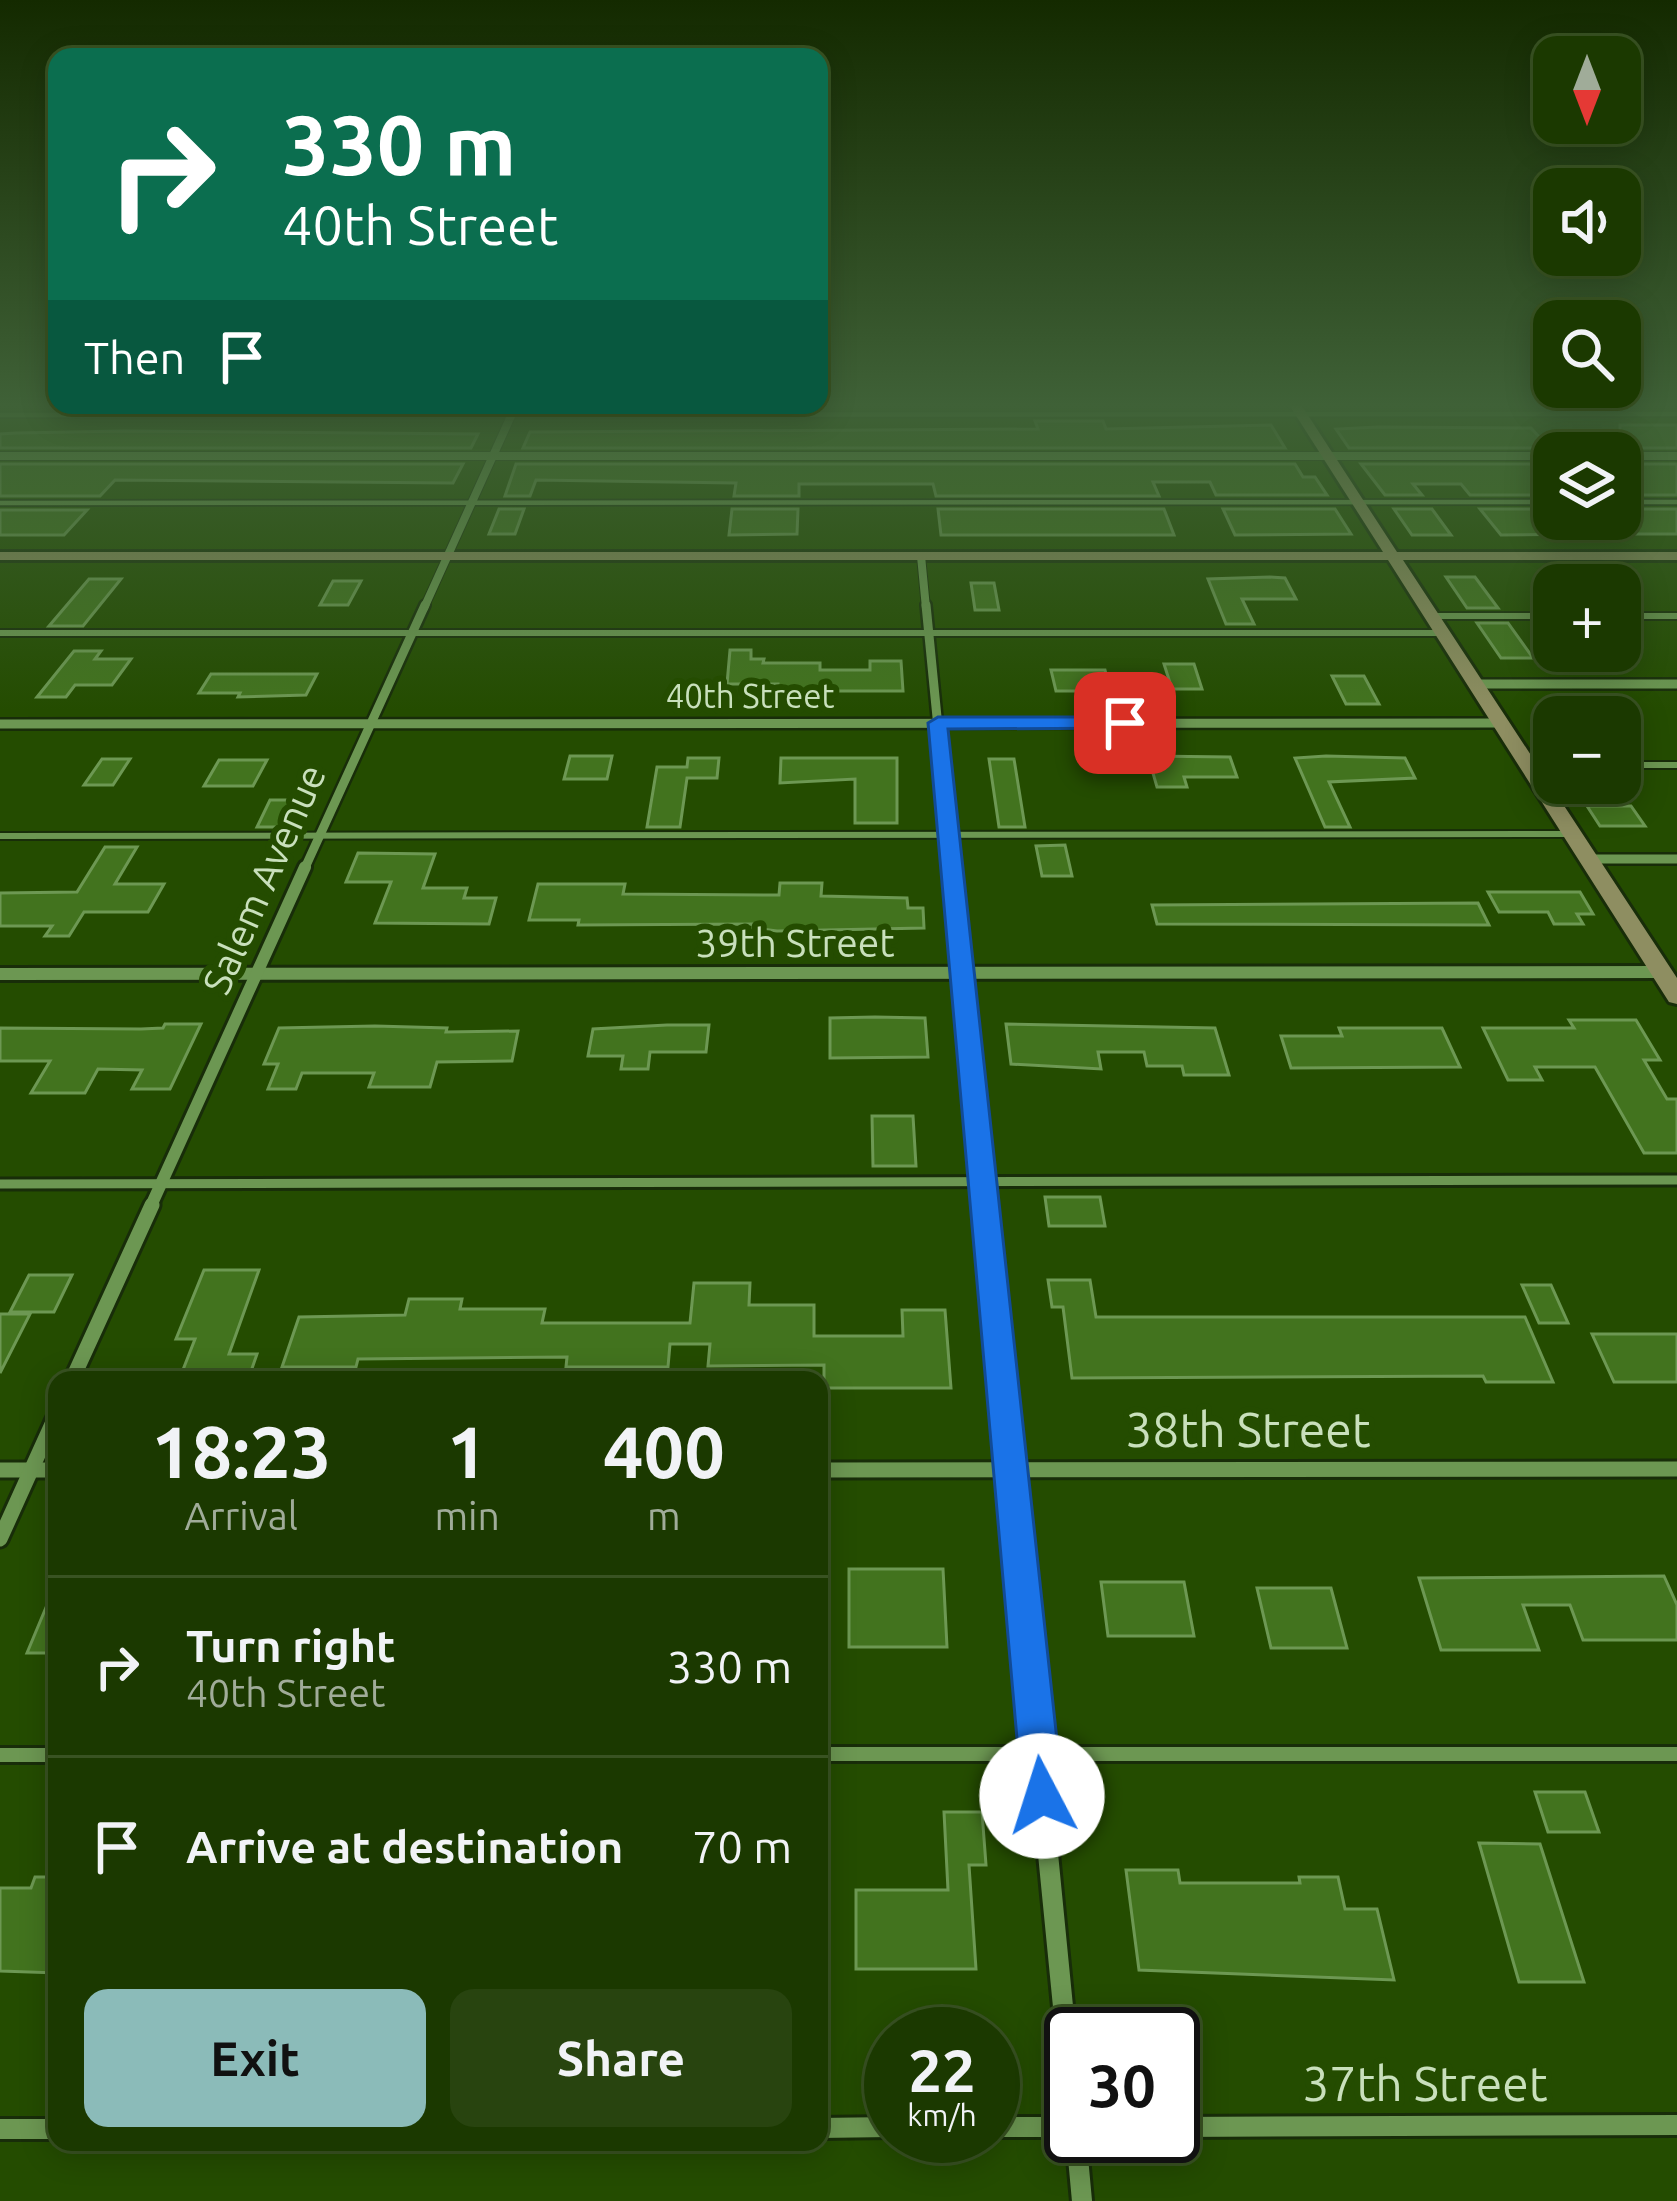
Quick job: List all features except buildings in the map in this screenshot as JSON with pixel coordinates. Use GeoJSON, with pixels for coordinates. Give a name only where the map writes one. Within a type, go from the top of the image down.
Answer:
{"type":"FeatureCollection","features":[{"type":"Feature","properties":{"kind":"street","name":"Salem Avenue"},"geometry":{"type":"LineString","coordinates":[[76,1371],[471,506]]}},
{"type":"Feature","properties":{"kind":"street"},"geometry":{"type":"LineString","coordinates":[[1360,506],[1588,860],[1669,972],[1677,996]]}},
{"type":"Feature","properties":{"kind":"street"},"geometry":{"type":"LineString","coordinates":[[0,556],[1677,556]]}},
{"type":"Feature","properties":{"kind":"street"},"geometry":{"type":"LineString","coordinates":[[921,556],[1063,2007]]}},
{"type":"Feature","properties":{"kind":"street"},"geometry":{"type":"LineString","coordinates":[[1475,684],[1677,684]]}},
{"type":"Feature","properties":{"kind":"street","name":"40th Street"},"geometry":{"type":"LineString","coordinates":[[0,724],[1501,723]]}},
{"type":"Feature","properties":{"kind":"street"},"geometry":{"type":"LineString","coordinates":[[1588,860],[1677,860]]}},
{"type":"Feature","properties":{"kind":"street","name":"39th Street"},"geometry":{"type":"LineString","coordinates":[[0,974],[1669,972]]}},
{"type":"Feature","properties":{"kind":"street"},"geometry":{"type":"LineString","coordinates":[[0,1539],[48,1433]]}},
{"type":"Feature","properties":{"kind":"street","name":"38th Street"},"geometry":{"type":"LineString","coordinates":[[828,1470],[1677,1469]]}},
{"type":"Feature","properties":{"kind":"street"},"geometry":{"type":"LineString","coordinates":[[0,1470],[48,1470]]}},
{"type":"Feature","properties":{"kind":"street","name":"37th Street"},"geometry":{"type":"LineString","coordinates":[[1200,2127],[1677,2125]]}},
{"type":"Feature","properties":{"kind":"street"},"geometry":{"type":"LineString","coordinates":[[828,2128],[864,2127]]}},
{"type":"Feature","properties":{"kind":"street"},"geometry":{"type":"LineString","coordinates":[[0,2129],[48,2129]]}},
{"type":"Feature","properties":{"kind":"street"},"geometry":{"type":"LineString","coordinates":[[1078,2163],[1082,2201]]}},
{"type":"Feature","properties":{"kind":"lane"},"geometry":{"type":"LineString","coordinates":[[1641,616],[1677,616]]}},
{"type":"Feature","properties":{"kind":"lane"},"geometry":{"type":"LineString","coordinates":[[0,633],[928,632],[1437,625],[1533,618]]}},
{"type":"Feature","properties":{"kind":"lane"},"geometry":{"type":"LineString","coordinates":[[1528,765],[1533,765]]}},
{"type":"Feature","properties":{"kind":"lane"},"geometry":{"type":"LineString","coordinates":[[1641,765],[1677,765]]}},
{"type":"Feature","properties":{"kind":"lane"},"geometry":{"type":"LineString","coordinates":[[0,836],[1572,834]]}},
{"type":"Feature","properties":{"kind":"lane"},"geometry":{"type":"LineString","coordinates":[[0,1184],[1677,1180]]}},
{"type":"Feature","properties":{"kind":"lane"},"geometry":{"type":"LineString","coordinates":[[828,1754],[1677,1754]]}},
{"type":"Feature","properties":{"kind":"lane"},"geometry":{"type":"LineString","coordinates":[[0,1755],[48,1755]]}},
{"type":"Feature","properties":{"kind":"route"},"geometry":{"type":"LineString","coordinates":[[1042,1796],[938,723],[1125,723]]}}]}
